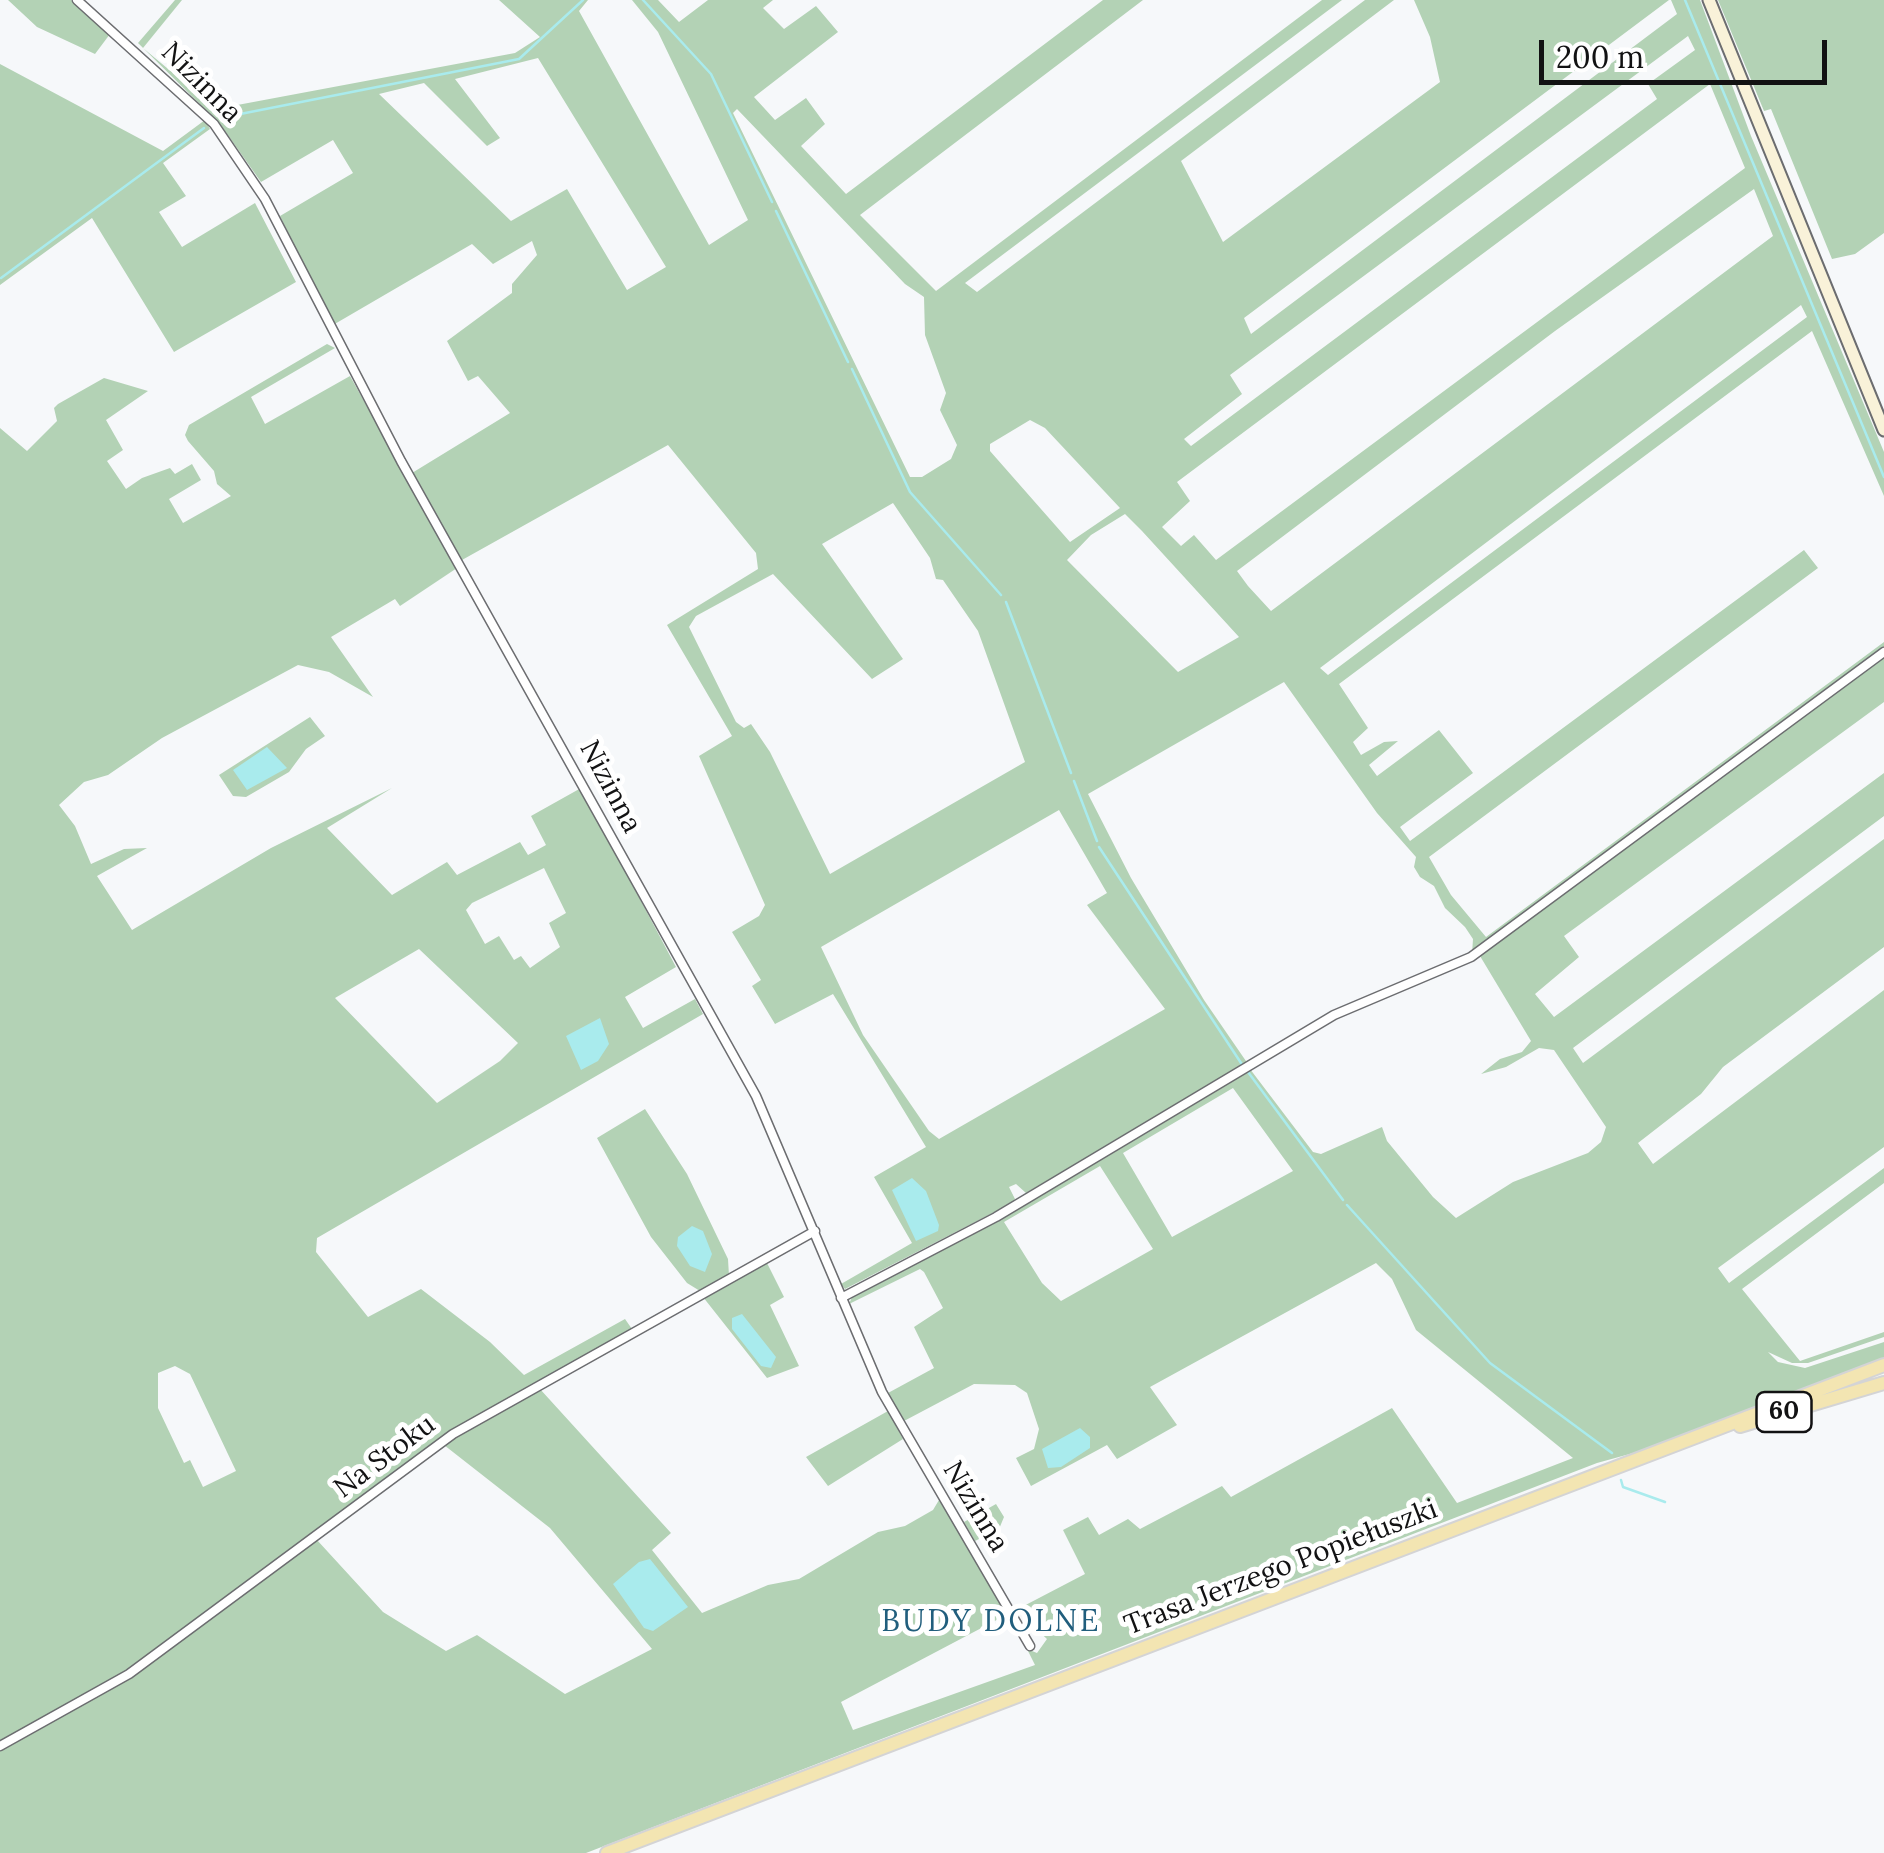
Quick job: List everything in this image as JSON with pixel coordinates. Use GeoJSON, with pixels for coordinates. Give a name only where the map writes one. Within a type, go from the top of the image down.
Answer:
{"type":"FeatureCollection","features":[{"type":"Feature","properties":{"kind":"main road"},"geometry":{"type":"LineString","coordinates":[[1708,0],[1884,430]]}},
{"type":"Feature","properties":{"kind":"main road","name":"Trasa Jerzego Popiełuszki"},"geometry":{"type":"LineString","coordinates":[[607,1853],[1884,1365]]}},
{"type":"Feature","properties":{"kind":"main road","name":"Trasa Jerzego Popiełuszki"},"geometry":{"type":"LineString","coordinates":[[1694,1438],[1884,1383]]}},
{"type":"Feature","properties":{"kind":"street","name":"Nizinna"},"geometry":{"type":"LineString","coordinates":[[77,0],[195,104],[250,174],[416,488],[756,1096],[899,1424],[1030,1646]]}},
{"type":"Feature","properties":{"kind":"street"},"geometry":{"type":"LineString","coordinates":[[841,1298],[996,1217],[1334,1016],[1471,957],[1884,652]]}},
{"type":"Feature","properties":{"kind":"street","name":"Na Stoku"},"geometry":{"type":"LineString","coordinates":[[0,1746],[118,1682],[453,1434],[815,1231]]}},
{"type":"Feature","properties":{"kind":"green space"},"geometry":{"type":"Polygon","coordinates":[[[8,0],[71,0],[110,34],[95,54],[37,27],[8,0]]]}},
{"type":"Feature","properties":{"kind":"green space"},"geometry":{"type":"Polygon","coordinates":[[[175,0],[182,0],[143,48],[138,43],[175,0]]]}},
{"type":"Feature","properties":{"kind":"green space"},"geometry":{"type":"Polygon","coordinates":[[[499,0],[588,0],[579,11],[709,245],[748,220],[658,32],[632,0],[658,0],[679,22],[708,0],[773,0],[763,8],[784,29],[816,6],[838,32],[754,97],[775,120],[806,98],[825,124],[801,146],[846,194],[1103,0],[1143,0],[860,215],[936,291],[1322,0],[1342,0],[965,283],[977,292],[1365,0],[1394,0],[1181,161],[1223,242],[1440,82],[1430,37],[1414,0],[1669,0],[1244,318],[1251,334],[1677,14],[1671,0],[1700,0],[1751,136],[1884,452],[1884,496],[1812,331],[1339,684],[1368,728],[1353,742],[1361,755],[1384,742],[1398,741],[1369,765],[1377,776],[1439,730],[1473,773],[1400,827],[1410,841],[1804,550],[1818,568],[1429,857],[1451,895],[1486,937],[1884,642],[1884,649],[1472,954],[1473,939],[1465,927],[1445,908],[1434,886],[1420,877],[1414,867],[1416,857],[1377,813],[1284,682],[1088,794],[1131,878],[1204,1000],[1248,1064],[1026,1193],[1016,1184],[1009,1187],[1015,1199],[1012,1203],[845,1289],[841,1284],[912,1243],[874,1177],[926,1147],[833,994],[775,1024],[752,986],[761,980],[732,932],[759,916],[765,905],[699,756],[732,736],[667,625],[758,569],[756,553],[668,445],[462,560],[412,473],[510,413],[478,376],[468,381],[447,341],[512,293],[512,284],[537,255],[532,241],[493,264],[472,244],[333,325],[280,216],[353,173],[333,140],[261,182],[220,124],[143,48],[216,109],[515,53],[540,37],[499,0]],[[1688,36],[1230,375],[1242,394],[1184,439],[1191,446],[1657,99],[1648,84],[1695,50],[1688,36]],[[538,58],[455,79],[500,138],[487,146],[424,83],[379,94],[511,221],[567,189],[627,290],[666,267],[538,58]],[[1710,84],[1177,482],[1190,501],[1162,527],[1181,546],[1194,535],[1216,560],[1745,168],[1710,84]],[[737,109],[733,113],[910,477],[922,477],[951,459],[957,445],[940,410],[946,393],[925,335],[924,297],[905,284],[737,109]],[[1754,189],[1555,331],[1237,571],[1271,611],[1773,236],[1754,189]],[[1801,305],[1320,668],[1328,675],[1807,317],[1801,305]],[[1030,420],[990,444],[990,451],[1070,542],[1120,508],[1045,428],[1030,420]],[[893,503],[822,544],[903,659],[872,679],[773,574],[696,616],[689,627],[736,722],[744,728],[751,724],[770,752],[830,874],[1025,762],[978,631],[943,580],[936,579],[930,558],[893,503]],[[1125,514],[1091,535],[1067,560],[1178,672],[1239,637],[1125,514]],[[1059,810],[821,947],[863,1035],[929,1131],[939,1139],[1165,1009],[1087,905],[1107,893],[1059,810]]]}},
{"type":"Feature","properties":{"kind":"green space"},"geometry":{"type":"Polygon","coordinates":[[[1718,0],[1884,0],[1884,233],[1855,254],[1832,259],[1771,109],[1764,111],[1718,0]]]}},
{"type":"Feature","properties":{"kind":"green space"},"geometry":{"type":"Polygon","coordinates":[[[0,64],[163,151],[205,120],[210,129],[163,163],[186,196],[159,212],[182,247],[255,203],[296,282],[174,352],[92,218],[0,285],[0,64]]]}},
{"type":"Feature","properties":{"kind":"green space"},"geometry":{"type":"Polygon","coordinates":[[[327,344],[335,348],[251,397],[265,424],[350,376],[457,568],[400,606],[395,599],[331,637],[373,697],[329,672],[298,665],[162,738],[108,775],[84,782],[59,805],[75,826],[91,864],[124,849],[147,848],[97,876],[132,930],[271,848],[392,788],[327,828],[392,895],[447,862],[457,875],[520,842],[528,855],[546,845],[531,816],[581,788],[676,967],[625,997],[643,1028],[695,999],[703,1014],[317,1238],[316,1252],[368,1317],[421,1289],[490,1342],[524,1375],[625,1319],[632,1329],[451,1431],[120,1676],[0,1742],[0,428],[27,451],[57,421],[54,408],[58,404],[104,378],[148,391],[106,420],[123,450],[107,461],[126,489],[142,478],[170,468],[175,474],[192,464],[201,480],[169,499],[183,523],[231,496],[217,484],[214,471],[188,441],[185,435],[189,425],[327,344]],[[544,868],[472,903],[466,910],[485,944],[499,936],[514,960],[521,956],[530,968],[560,947],[549,923],[566,913],[544,868]],[[419,949],[335,998],[437,1103],[500,1061],[518,1043],[419,949]],[[175,1366],[158,1373],[158,1408],[184,1463],[190,1460],[203,1487],[236,1471],[190,1374],[175,1366]]]}},
{"type":"Feature","properties":{"kind":"green space"},"geometry":{"type":"Polygon","coordinates":[[[1884,656],[1884,702],[1564,936],[1579,957],[1535,994],[1554,1017],[1884,773],[1884,816],[1573,1048],[1583,1063],[1884,839],[1884,947],[1723,1067],[1701,1094],[1638,1143],[1653,1164],[1884,990],[1884,1147],[1718,1268],[1729,1283],[1884,1168],[1884,1183],[1742,1289],[1800,1361],[1884,1332],[1884,1337],[1808,1363],[1792,1363],[1768,1352],[1778,1362],[1805,1368],[1884,1342],[1884,1358],[1637,1452],[1597,1463],[586,1853],[0,1853],[0,1749],[120,1684],[317,1540],[383,1612],[446,1651],[477,1635],[565,1694],[652,1649],[550,1528],[444,1445],[540,1389],[671,1533],[652,1550],[702,1613],[768,1585],[799,1579],[878,1532],[905,1526],[933,1510],[939,1500],[1008,1614],[841,1702],[853,1730],[1035,1665],[1027,1649],[1037,1653],[1047,1639],[1016,1610],[1085,1574],[1063,1530],[1088,1517],[1099,1535],[1128,1519],[1140,1529],[1222,1486],[1231,1497],[1392,1408],[1457,1503],[1573,1458],[1416,1330],[1392,1279],[1376,1263],[1150,1387],[1177,1425],[1117,1459],[1107,1445],[1031,1486],[1016,1458],[1034,1449],[1039,1429],[1027,1393],[1015,1385],[974,1384],[904,1421],[888,1393],[934,1368],[914,1327],[943,1308],[924,1272],[920,1269],[849,1304],[853,1295],[1250,1069],[1313,1152],[1321,1154],[1382,1127],[1387,1141],[1433,1197],[1456,1218],[1513,1182],[1588,1153],[1601,1142],[1606,1127],[1554,1050],[1539,1048],[1506,1067],[1481,1074],[1500,1059],[1522,1052],[1531,1041],[1480,956],[1884,656]],[[1233,1088],[1123,1153],[1172,1237],[1293,1171],[1233,1088]],[[1100,1166],[1004,1222],[1042,1283],[1061,1301],[1153,1249],[1100,1166]]]}},
{"type":"Feature","properties":{"kind":"green space"},"geometry":{"type":"Polygon","coordinates":[[[310,717],[325,736],[306,749],[289,772],[246,797],[233,796],[219,775],[310,717]]]}},
{"type":"Feature","properties":{"kind":"green space"},"geometry":{"type":"Polygon","coordinates":[[[645,1109],[687,1174],[728,1259],[729,1276],[700,1291],[687,1283],[651,1237],[597,1138],[645,1109]]]}},
{"type":"Feature","properties":{"kind":"green space"},"geometry":{"type":"Polygon","coordinates":[[[766,1261],[784,1297],[770,1305],[799,1366],[767,1378],[703,1297],[766,1261]]]}},
{"type":"Feature","properties":{"kind":"green space"},"geometry":{"type":"Polygon","coordinates":[[[888,1411],[903,1439],[828,1486],[806,1457],[888,1411]]]}},
{"type":"Feature","properties":{"kind":"green space"},"geometry":{"type":"Polygon","coordinates":[[[996,1504],[1004,1517],[999,1529],[975,1541],[964,1522],[996,1504]]]}},
{"type":"Feature","properties":{"kind":"water"},"geometry":{"type":"Polygon","coordinates":[[[267,747],[287,768],[247,790],[233,770],[267,747]]]}},
{"type":"Feature","properties":{"kind":"water"},"geometry":{"type":"Polygon","coordinates":[[[600,1018],[609,1044],[598,1061],[581,1070],[566,1036],[600,1018]]]}},
{"type":"Feature","properties":{"kind":"water"},"geometry":{"type":"Polygon","coordinates":[[[912,1178],[926,1191],[939,1225],[938,1231],[916,1241],[892,1190],[912,1178]]]}},
{"type":"Feature","properties":{"kind":"water"},"geometry":{"type":"Polygon","coordinates":[[[692,1226],[703,1231],[712,1254],[705,1272],[690,1266],[677,1246],[678,1237],[692,1226]]]}},
{"type":"Feature","properties":{"kind":"water"},"geometry":{"type":"Polygon","coordinates":[[[742,1314],[776,1357],[771,1368],[761,1366],[732,1329],[732,1318],[742,1314]]]}},
{"type":"Feature","properties":{"kind":"water"},"geometry":{"type":"Polygon","coordinates":[[[1080,1428],[1090,1437],[1090,1448],[1061,1467],[1048,1468],[1042,1449],[1080,1428]]]}},
{"type":"Feature","properties":{"kind":"water"},"geometry":{"type":"Polygon","coordinates":[[[650,1559],[688,1607],[653,1631],[644,1628],[613,1584],[639,1562],[650,1559]]]}},
{"type":"Feature","properties":{"kind":"waterway"},"geometry":{"type":"LineString","coordinates":[[220,118],[519,59],[583,0]]}},
{"type":"Feature","properties":{"kind":"waterway"},"geometry":{"type":"LineString","coordinates":[[643,0],[711,74],[772,202]]}},
{"type":"Feature","properties":{"kind":"waterway"},"geometry":{"type":"LineString","coordinates":[[1685,0],[1884,477]]}},
{"type":"Feature","properties":{"kind":"waterway"},"geometry":{"type":"LineString","coordinates":[[1,278],[204,128]]}},
{"type":"Feature","properties":{"kind":"waterway"},"geometry":{"type":"LineString","coordinates":[[776,211],[848,362]]}},
{"type":"Feature","properties":{"kind":"waterway"},"geometry":{"type":"LineString","coordinates":[[852,369],[910,492],[1001,595]]}},
{"type":"Feature","properties":{"kind":"waterway"},"geometry":{"type":"LineString","coordinates":[[1006,602],[1071,773]]}},
{"type":"Feature","properties":{"kind":"waterway"},"geometry":{"type":"LineString","coordinates":[[1074,781],[1097,841]]}},
{"type":"Feature","properties":{"kind":"waterway"},"geometry":{"type":"LineString","coordinates":[[1099,847],[1243,1066]]}},
{"type":"Feature","properties":{"kind":"waterway"},"geometry":{"type":"LineString","coordinates":[[1248,1072],[1343,1200]]}},
{"type":"Feature","properties":{"kind":"waterway"},"geometry":{"type":"LineString","coordinates":[[1347,1205],[1490,1363],[1612,1453]]}},
{"type":"Feature","properties":{"kind":"waterway"},"geometry":{"type":"LineString","coordinates":[[1621,1480],[1623,1487],[1665,1502]]}},
{"type":"Feature","properties":{"kind":"district","name":"BUDY DOLNE"},"geometry":{"type":"Point","coordinates":[991,1622]}}]}
